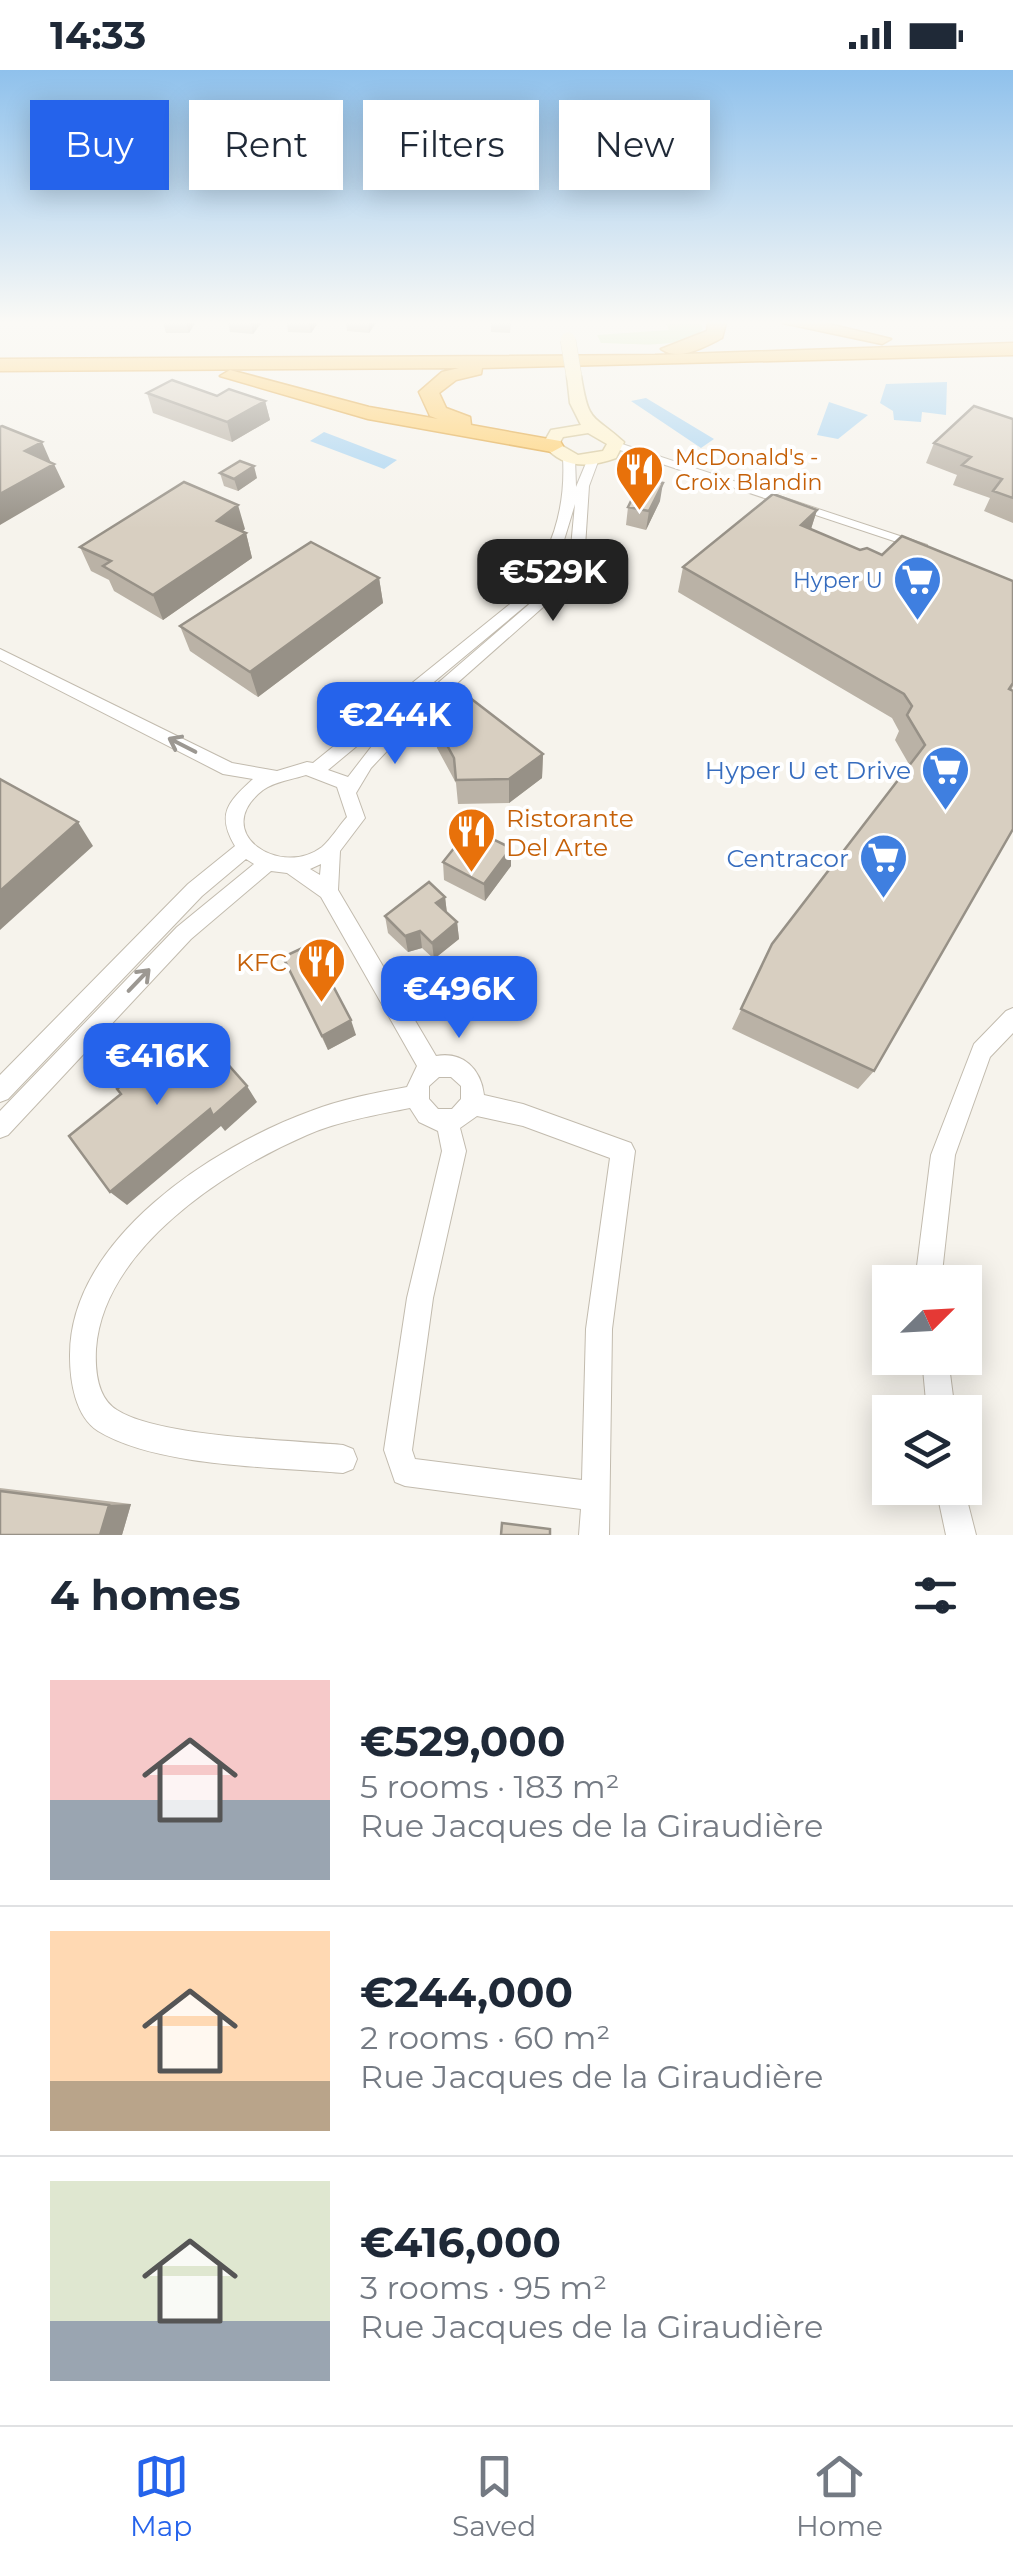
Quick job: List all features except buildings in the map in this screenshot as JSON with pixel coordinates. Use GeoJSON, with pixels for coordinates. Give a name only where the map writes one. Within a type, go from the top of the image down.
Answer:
{"type":"FeatureCollection","features":[{"type":"Feature","properties":{"kind":"highway"},"geometry":{"type":"LineString","coordinates":[[289,391],[390,417],[561,441]]}},
{"type":"Feature","properties":{"kind":"highway"},"geometry":{"type":"LineString","coordinates":[[430,391],[438,412],[454,420],[561,441]]}},
{"type":"Feature","properties":{"kind":"street"},"geometry":{"type":"LineString","coordinates":[[348,790],[359,770],[554,590],[571,564],[581,534],[579,490],[605,454],[611,436],[591,428],[576,391]]}},
{"type":"Feature","properties":{"kind":"street"},"geometry":{"type":"LineString","coordinates":[[0,654],[229,769],[273,776],[315,770],[525,600],[551,565],[565,526],[561,441],[578,403]]}},
{"type":"Feature","properties":{"kind":"street"},"geometry":{"type":"LineString","coordinates":[[561,441],[591,428]]}},
{"type":"Feature","properties":{"kind":"street"},"geometry":{"type":"LineString","coordinates":[[561,441],[801,503],[930,548]]}},
{"type":"Feature","properties":{"kind":"street"},"geometry":{"type":"LineString","coordinates":[[315,770],[344,783],[356,818],[332,850],[328,892]]}},
{"type":"Feature","properties":{"kind":"street"},"geometry":{"type":"LineString","coordinates":[[273,776],[243,796],[233,816],[232,833],[242,851],[279,864],[328,892],[431,1069]]}},
{"type":"Feature","properties":{"kind":"street"},"geometry":{"type":"LineString","coordinates":[[0,1126],[184,933],[279,864],[332,850]]}},
{"type":"Feature","properties":{"kind":"street"},"geometry":{"type":"LineString","coordinates":[[0,1091],[195,890],[242,851]]}},
{"type":"Feature","properties":{"kind":"street"},"geometry":{"type":"LineString","coordinates":[[930,1265],[943,1156],[982,1051],[1013,1018]]}},
{"type":"Feature","properties":{"kind":"street"},"geometry":{"type":"LineString","coordinates":[[441,1066],[462,1070],[473,1090],[471,1103],[456,1118],[446,1121],[426,1115],[416,1096],[418,1086],[431,1069],[441,1066]]}},
{"type":"Feature","properties":{"kind":"street"},"geometry":{"type":"LineString","coordinates":[[343,1459],[186,1441],[128,1430],[106,1420],[90,1400],[83,1334],[95,1293],[130,1244],[186,1194],[243,1154],[302,1125],[356,1108],[416,1096]]}},
{"type":"Feature","properties":{"kind":"street"},"geometry":{"type":"LineString","coordinates":[[471,1103],[522,1115],[622,1152],[598,1329],[594,1535]]}},
{"type":"Feature","properties":{"kind":"street"},"geometry":{"type":"LineString","coordinates":[[446,1121],[454,1151],[420,1298],[398,1450],[405,1472],[596,1496]]}},
{"type":"Feature","properties":{"kind":"street"},"geometry":{"type":"LineString","coordinates":[[954,1505],[961,1535]]}},
{"type":"Feature","properties":{"kind":"water"},"geometry":{"type":"Polygon","coordinates":[[[884,391],[947,391],[946,415],[922,412],[921,422],[894,420],[893,411],[880,403],[884,391]]]}},
{"type":"Feature","properties":{"kind":"water"},"geometry":{"type":"Polygon","coordinates":[[[646,398],[714,439],[701,448],[631,401],[646,398]]]}},
{"type":"Feature","properties":{"kind":"water"},"geometry":{"type":"Polygon","coordinates":[[[829,402],[868,415],[838,439],[817,435],[829,402]]]}},
{"type":"Feature","properties":{"kind":"water"},"geometry":{"type":"Polygon","coordinates":[[[324,432],[397,460],[384,469],[310,441],[324,432]]]}},
{"type":"Feature","properties":{"kind":"place","name":"McDonald's - Croix Blandin"},"geometry":{"type":"Point","coordinates":[640,512]}},
{"type":"Feature","properties":{"kind":"place","name":"Hyper U"},"geometry":{"type":"Point","coordinates":[918,622]}},
{"type":"Feature","properties":{"kind":"place","name":"Hyper U et Drive"},"geometry":{"type":"Point","coordinates":[946,812]}},
{"type":"Feature","properties":{"kind":"place","name":"Ristorante Del Arte"},"geometry":{"type":"Point","coordinates":[471,874]}},
{"type":"Feature","properties":{"kind":"place","name":"Centracor"},"geometry":{"type":"Point","coordinates":[884,900]}},
{"type":"Feature","properties":{"kind":"place","name":"KFC"},"geometry":{"type":"Point","coordinates":[322,1004]}}]}
